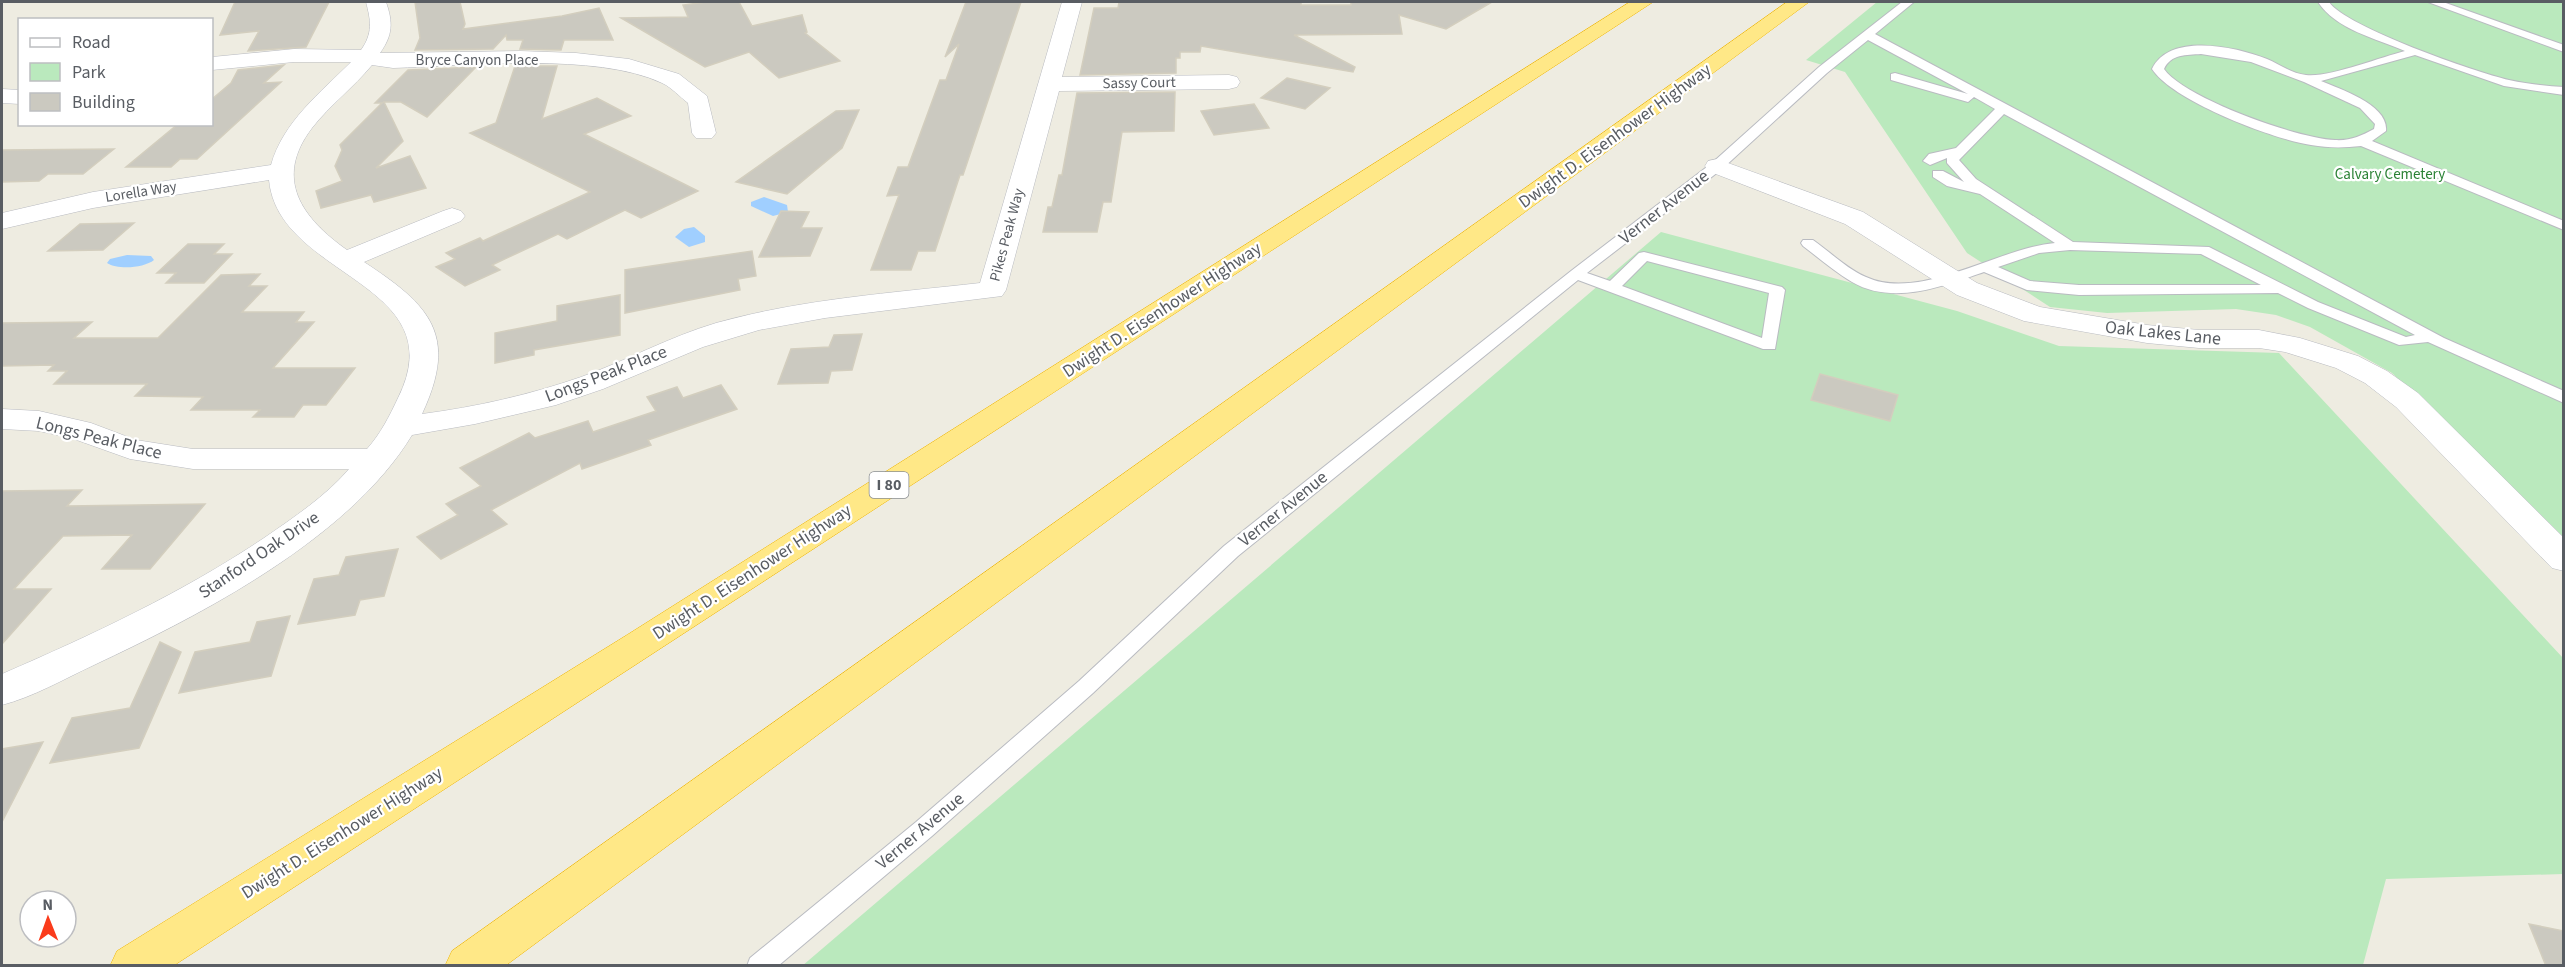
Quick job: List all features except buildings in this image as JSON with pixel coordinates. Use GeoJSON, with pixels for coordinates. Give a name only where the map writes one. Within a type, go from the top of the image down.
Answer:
{"type":"FeatureCollection","features":[{"type":"Feature","properties":{"kind":"highway","name":"Dwight D. Eisenhower Highway"},"geometry":{"type":"LineString","coordinates":[[133,966],[1643,2]]}},
{"type":"Feature","properties":{"kind":"highway","name":"Dwight D. Eisenhower Highway"},"geometry":{"type":"LineString","coordinates":[[468,966],[1799,2]]}},
{"type":"Feature","properties":{"kind":"street","name":"Stanford Oak Drive"},"geometry":{"type":"LineString","coordinates":[[2,690],[131,632],[204,593],[273,549],[319,515],[377,459],[402,426],[416,398],[424,371],[424,347],[418,325],[405,306],[388,291],[312,236],[296,221],[286,204],[281,187],[281,171],[293,136],[305,119],[368,58],[380,40],[384,26],[376,2]]}},
{"type":"Feature","properties":{"kind":"street","name":"Pikes Peak Way"},"geometry":{"type":"LineString","coordinates":[[808,313],[992,290],[1072,2]]}},
{"type":"Feature","properties":{"kind":"street","name":"Bryce Canyon Place"},"geometry":{"type":"LineString","coordinates":[[213,63],[281,56],[343,55],[393,61],[565,59],[612,62],[639,68],[673,80],[696,98],[704,111],[704,133]]}},
{"type":"Feature","properties":{"kind":"street","name":"Sassy Court"},"geometry":{"type":"LineString","coordinates":[[1049,84],[1229,82]]}},
{"type":"Feature","properties":{"kind":"street"},"geometry":{"type":"LineString","coordinates":[[2,96],[18,97]]}},
{"type":"Feature","properties":{"kind":"street","name":"Oak Lakes Lane"},"geometry":{"type":"LineString","coordinates":[[1717,166],[1854,218],[1949,279],[2000,304],[2044,317],[2147,334],[2259,339],[2290,344],[2347,362],[2376,377],[2407,400],[2564,560]]}},
{"type":"Feature","properties":{"kind":"street","name":"Lorella Way"},"geometry":{"type":"LineString","coordinates":[[2,220],[93,200],[281,171]]}},
{"type":"Feature","properties":{"kind":"street"},"geometry":{"type":"LineString","coordinates":[[345,260],[452,216]]}},
{"type":"Feature","properties":{"kind":"street","name":"Longs Peak Place"},"geometry":{"type":"LineString","coordinates":[[402,426],[470,416],[546,398],[592,383],[704,336],[777,318],[808,313]]}},
{"type":"Feature","properties":{"kind":"street","name":"Longs Peak Place"},"geometry":{"type":"LineString","coordinates":[[2,419],[39,421],[70,428],[140,451],[193,459],[377,459]]}},
{"type":"Feature","properties":{"kind":"lane","name":"Verner Avenue"},"geometry":{"type":"LineString","coordinates":[[759,966],[924,829],[1086,687],[1232,551],[1576,274],[1717,166],[1823,70],[1908,2]]}},
{"type":"Feature","properties":{"kind":"lane"},"geometry":{"type":"LineString","coordinates":[[2324,2],[2329,10],[2348,22],[2478,75],[2516,86],[2564,91]]}},
{"type":"Feature","properties":{"kind":"lane"},"geometry":{"type":"LineString","coordinates":[[2434,2],[2564,49]]}},
{"type":"Feature","properties":{"kind":"lane"},"geometry":{"type":"LineString","coordinates":[[1867,35],[2431,337],[2564,398]]}},
{"type":"Feature","properties":{"kind":"lane"},"geometry":{"type":"LineString","coordinates":[[2205,50],[2255,58],[2307,79],[2352,99],[2375,114],[2380,123],[2380,131],[2373,137],[2361,141],[2316,141],[2263,128],[2178,88],[2164,78],[2158,69],[2164,58],[2174,53],[2205,50]]}},
{"type":"Feature","properties":{"kind":"lane"},"geometry":{"type":"LineString","coordinates":[[2307,79],[2418,51]]}},
{"type":"Feature","properties":{"kind":"lane"},"geometry":{"type":"LineString","coordinates":[[1895,77],[1969,98],[1981,96]]}},
{"type":"Feature","properties":{"kind":"lane"},"geometry":{"type":"LineString","coordinates":[[2003,108],[1952,160],[1971,182],[2070,246]]}},
{"type":"Feature","properties":{"kind":"lane"},"geometry":{"type":"LineString","coordinates":[[2361,141],[2564,226]]}},
{"type":"Feature","properties":{"kind":"lane"},"geometry":{"type":"LineString","coordinates":[[1930,161],[1934,157],[1961,151]]}},
{"type":"Feature","properties":{"kind":"lane"},"geometry":{"type":"LineString","coordinates":[[1938,174],[1952,183],[1988,193]]}},
{"type":"Feature","properties":{"kind":"lane"},"geometry":{"type":"LineString","coordinates":[[1808,243],[1859,280],[1880,287],[1927,286],[2037,249],[2070,246],[2204,250],[2313,305],[2405,342],[2431,337]]}},
{"type":"Feature","properties":{"kind":"lane"},"geometry":{"type":"LineString","coordinates":[[1576,274],[1612,288],[1769,346],[1777,290],[1644,256],[1612,288]]}},
{"type":"Feature","properties":{"kind":"lane"},"geometry":{"type":"LineString","coordinates":[[1982,266],[2027,285],[2079,290],[2280,289]]}},
{"type":"Feature","properties":{"kind":"green space","name":"Calvary Cemetery"},"geometry":{"type":"Polygon","coordinates":[[[1877,2],[2563,2],[2563,540],[2392,373],[2310,327],[2276,315],[2236,309],[2107,313],[2050,307],[1967,253],[1845,72],[1806,60],[1877,2]]]}},
{"type":"Feature","properties":{"kind":"green space"},"geometry":{"type":"Polygon","coordinates":[[[1661,232],[1957,311],[2059,346],[2279,353],[2563,658],[2563,874],[2386,879],[2363,965],[802,966],[1661,232]]]}},
{"type":"Feature","properties":{"kind":"water"},"geometry":{"type":"Polygon","coordinates":[[[764,197],[787,205],[788,212],[773,216],[751,206],[751,202],[764,197]]]}},
{"type":"Feature","properties":{"kind":"water"},"geometry":{"type":"Polygon","coordinates":[[[694,227],[705,236],[705,242],[689,247],[675,237],[684,229],[694,227]]]}},
{"type":"Feature","properties":{"kind":"water"},"geometry":{"type":"Polygon","coordinates":[[[127,255],[151,256],[154,260],[144,265],[131,267],[118,267],[107,263],[110,259],[127,255]]]}}]}
